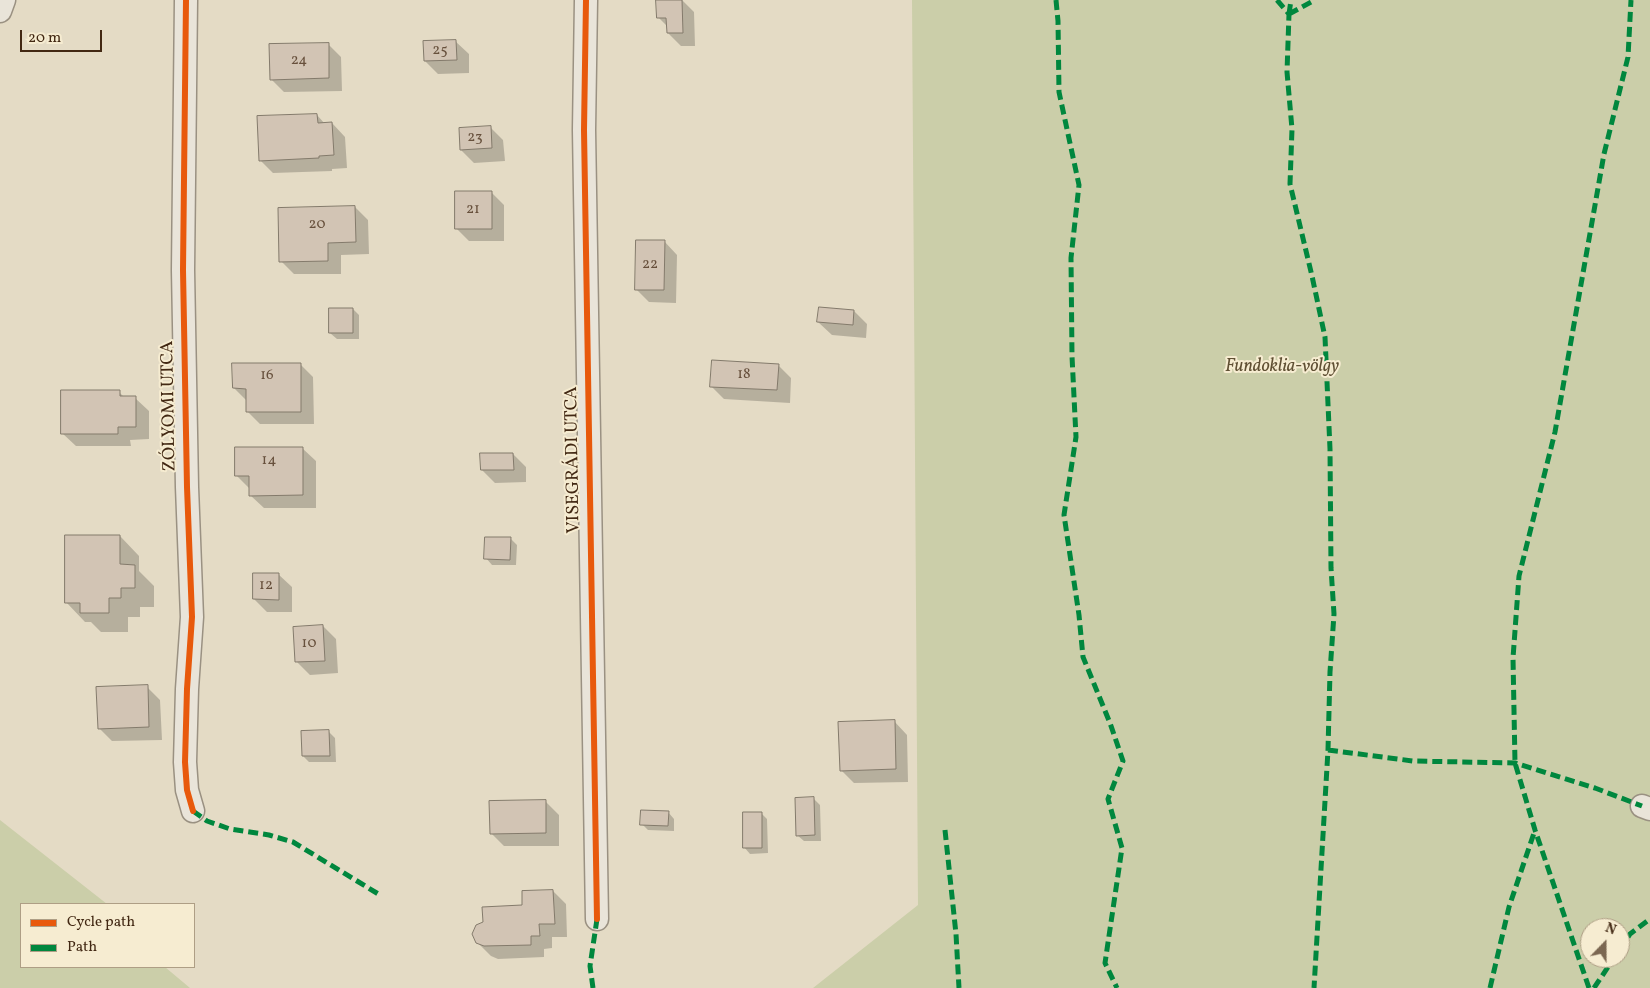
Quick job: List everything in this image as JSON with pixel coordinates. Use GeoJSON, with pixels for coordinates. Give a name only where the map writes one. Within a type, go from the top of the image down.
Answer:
{"type":"FeatureCollection","features":[{"type":"Feature","properties":{"kind":"street"},"geometry":{"type":"LineString","coordinates":[[0,11],[4,0]]}},
{"type":"Feature","properties":{"kind":"street","name":"ZÓLYOMI UTCA"},"geometry":{"type":"LineString","coordinates":[[186,0],[183,270],[187,487],[192,617],[187,689],[185,762],[188,790],[193,810]]}},
{"type":"Feature","properties":{"kind":"street","name":"VISEGRÁDI UTCA"},"geometry":{"type":"LineString","coordinates":[[586,0],[584,130],[597,919]]}},
{"type":"Feature","properties":{"kind":"green space","name":"Fundoklia-völgy"},"geometry":{"type":"Polygon","coordinates":[[[912,0],[1650,0],[1650,988],[813,988],[918,905],[912,0]]]}},
{"type":"Feature","properties":{"kind":"green space"},"geometry":{"type":"Polygon","coordinates":[[[0,820],[106,903],[20,903],[20,968],[166,968],[190,988],[0,988],[0,820]]]}},
{"type":"Feature","properties":{"kind":"building"},"geometry":{"type":"Polygon","coordinates":[[[656,0],[682,0],[683,33],[667,33],[666,18],[657,18],[656,0]]]}},
{"type":"Feature","properties":{"kind":"building"},"geometry":{"type":"Polygon","coordinates":[[[456,40],[457,60],[424,61],[423,41],[456,40]]]}},
{"type":"Feature","properties":{"kind":"building"},"geometry":{"type":"Polygon","coordinates":[[[329,43],[329,78],[270,80],[269,44],[329,43]]]}},
{"type":"Feature","properties":{"kind":"building"},"geometry":{"type":"Polygon","coordinates":[[[317,114],[318,123],[332,122],[334,155],[319,156],[319,158],[259,161],[257,116],[317,114]]]}},
{"type":"Feature","properties":{"kind":"building"},"geometry":{"type":"Polygon","coordinates":[[[491,126],[492,148],[460,150],[459,128],[491,126]]]}},
{"type":"Feature","properties":{"kind":"building"},"geometry":{"type":"Polygon","coordinates":[[[455,191],[492,191],[492,229],[455,229],[455,191]]]}},
{"type":"Feature","properties":{"kind":"building"},"geometry":{"type":"Polygon","coordinates":[[[355,206],[356,242],[328,243],[328,261],[279,262],[278,208],[355,206]]]}},
{"type":"Feature","properties":{"kind":"building"},"geometry":{"type":"Polygon","coordinates":[[[636,240],[665,240],[664,290],[635,290],[636,240]]]}},
{"type":"Feature","properties":{"kind":"building"},"geometry":{"type":"Polygon","coordinates":[[[819,307],[854,310],[853,325],[817,322],[819,307]]]}},
{"type":"Feature","properties":{"kind":"building"},"geometry":{"type":"Polygon","coordinates":[[[329,308],[353,308],[353,333],[329,333],[329,308]]]}},
{"type":"Feature","properties":{"kind":"building"},"geometry":{"type":"Polygon","coordinates":[[[712,360],[779,364],[777,390],[710,387],[712,360]]]}},
{"type":"Feature","properties":{"kind":"building"},"geometry":{"type":"Polygon","coordinates":[[[232,363],[301,363],[301,412],[246,412],[246,389],[233,388],[232,363]]]}},
{"type":"Feature","properties":{"kind":"building"},"geometry":{"type":"Polygon","coordinates":[[[61,390],[120,390],[120,396],[136,396],[136,427],[118,427],[118,434],[61,434],[61,390]]]}},
{"type":"Feature","properties":{"kind":"building"},"geometry":{"type":"Polygon","coordinates":[[[235,447],[303,447],[303,495],[249,496],[249,476],[235,476],[235,447]]]}},
{"type":"Feature","properties":{"kind":"building"},"geometry":{"type":"Polygon","coordinates":[[[480,453],[513,453],[514,470],[481,470],[480,453]]]}},
{"type":"Feature","properties":{"kind":"building"},"geometry":{"type":"Polygon","coordinates":[[[65,535],[120,535],[120,564],[135,565],[135,588],[121,588],[121,598],[109,598],[109,613],[80,613],[80,603],[65,603],[65,535]]]}},
{"type":"Feature","properties":{"kind":"building"},"geometry":{"type":"Polygon","coordinates":[[[485,537],[511,537],[510,560],[484,559],[485,537]]]}},
{"type":"Feature","properties":{"kind":"building"},"geometry":{"type":"Polygon","coordinates":[[[253,573],[279,573],[279,600],[253,599],[253,573]]]}},
{"type":"Feature","properties":{"kind":"building"},"geometry":{"type":"Polygon","coordinates":[[[323,625],[325,661],[295,662],[293,627],[323,625]]]}},
{"type":"Feature","properties":{"kind":"building"},"geometry":{"type":"Polygon","coordinates":[[[148,685],[149,727],[98,729],[96,687],[148,685]]]}},
{"type":"Feature","properties":{"kind":"building"},"geometry":{"type":"Polygon","coordinates":[[[895,720],[896,769],[840,771],[838,722],[895,720]]]}},
{"type":"Feature","properties":{"kind":"building"},"geometry":{"type":"Polygon","coordinates":[[[329,730],[330,756],[302,756],[301,731],[329,730]]]}},
{"type":"Feature","properties":{"kind":"building"},"geometry":{"type":"Polygon","coordinates":[[[814,797],[815,835],[796,836],[795,798],[814,797]]]}},
{"type":"Feature","properties":{"kind":"building"},"geometry":{"type":"Polygon","coordinates":[[[546,800],[546,833],[490,834],[489,801],[546,800]]]}},
{"type":"Feature","properties":{"kind":"building"},"geometry":{"type":"Polygon","coordinates":[[[641,810],[669,811],[668,826],[640,825],[641,810]]]}},
{"type":"Feature","properties":{"kind":"building"},"geometry":{"type":"Polygon","coordinates":[[[743,812],[762,812],[762,848],[743,848],[743,812]]]}},
{"type":"Feature","properties":{"kind":"building"},"geometry":{"type":"Polygon","coordinates":[[[553,890],[555,924],[539,924],[540,936],[531,936],[531,945],[484,946],[476,943],[472,934],[476,925],[483,922],[482,907],[522,905],[522,891],[553,890]]]}},
{"type":"Feature","properties":{"kind":"marked path"},"geometry":{"type":"LineString","coordinates":[[1056,0],[1059,92],[1079,185],[1071,258],[1072,356],[1076,437],[1064,515],[1079,615],[1083,657],[1110,723],[1123,761],[1108,799],[1122,848],[1105,963],[1117,988]]}},
{"type":"Feature","properties":{"kind":"marked path"},"geometry":{"type":"LineString","coordinates":[[1277,0],[1289,14],[1287,72],[1292,129],[1290,184],[1325,337],[1330,449],[1331,568],[1334,614],[1314,988]]}},
{"type":"Feature","properties":{"kind":"marked path"},"geometry":{"type":"LineString","coordinates":[[1289,14],[1291,0]]}},
{"type":"Feature","properties":{"kind":"marked path"},"geometry":{"type":"LineString","coordinates":[[1289,14],[1315,0]]}},
{"type":"Feature","properties":{"kind":"marked path"},"geometry":{"type":"LineString","coordinates":[[1589,988],[1535,830],[1515,763],[1513,658],[1519,576],[1555,432],[1604,154],[1628,57],[1631,0]]}},
{"type":"Feature","properties":{"kind":"marked path"},"geometry":{"type":"LineString","coordinates":[[1328,750],[1413,761],[1515,763],[1595,788],[1642,806]]}},
{"type":"Feature","properties":{"kind":"marked path"},"geometry":{"type":"LineString","coordinates":[[193,811],[207,821],[230,829],[269,835],[293,842],[380,895]]}},
{"type":"Feature","properties":{"kind":"marked path"},"geometry":{"type":"LineString","coordinates":[[945,830],[956,934],[959,988]]}},
{"type":"Feature","properties":{"kind":"marked path"},"geometry":{"type":"LineString","coordinates":[[1490,988],[1509,907],[1535,830]]}},
{"type":"Feature","properties":{"kind":"marked path"},"geometry":{"type":"LineString","coordinates":[[593,988],[590,966],[597,919]]}},
{"type":"Feature","properties":{"kind":"marked path"},"geometry":{"type":"LineString","coordinates":[[1630,934],[1650,919]]}},
{"type":"Feature","properties":{"kind":"marked path"},"geometry":{"type":"LineString","coordinates":[[1594,988],[1607,968]]}},
{"type":"Feature","properties":{"kind":"cycle path"},"geometry":{"type":"LineString","coordinates":[[186,0],[183,270],[187,487],[192,617],[187,689],[185,762],[187,790],[193,811]]}},
{"type":"Feature","properties":{"kind":"cycle path"},"geometry":{"type":"LineString","coordinates":[[586,0],[584,130],[597,919]]}}]}
